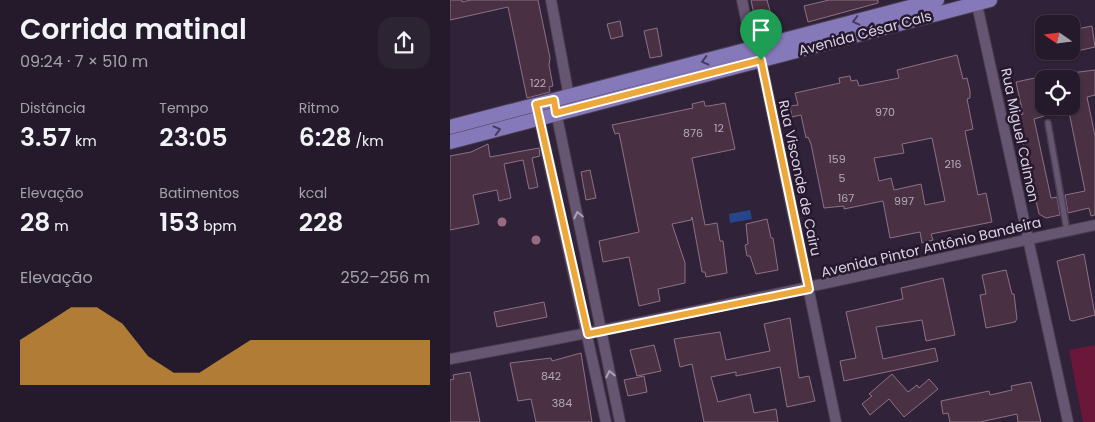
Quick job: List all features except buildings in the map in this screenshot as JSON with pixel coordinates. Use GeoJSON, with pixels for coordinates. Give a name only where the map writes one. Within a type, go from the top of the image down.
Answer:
{"type":"FeatureCollection","features":[{"type":"Feature","properties":{"kind":"main road","name":"Avenida César Cals"},"geometry":{"type":"LineString","coordinates":[[450,142],[539,119],[569,97],[937,0]]}},
{"type":"Feature","properties":{"kind":"main road","name":"Avenida César Cals"},"geometry":{"type":"LineString","coordinates":[[450,127],[536,104],[555,107],[761,60],[981,1]]}},
{"type":"Feature","properties":{"kind":"street"},"geometry":{"type":"LineString","coordinates":[[551,0],[569,97]]}},
{"type":"Feature","properties":{"kind":"street","name":"Rua Visconde de Cairu"},"geometry":{"type":"LineString","coordinates":[[742,0],[752,48],[761,60],[836,422]]}},
{"type":"Feature","properties":{"kind":"street","name":"Rua Miguel Calmon"},"geometry":{"type":"LineString","coordinates":[[981,1],[1028,238],[1068,422]]}},
{"type":"Feature","properties":{"kind":"street"},"geometry":{"type":"LineString","coordinates":[[536,104],[568,240],[606,422]]}},
{"type":"Feature","properties":{"kind":"street"},"geometry":{"type":"LineString","coordinates":[[555,107],[620,422]]}},
{"type":"Feature","properties":{"kind":"street","name":"Avenida Pintor Antônio Bandeira"},"geometry":{"type":"LineString","coordinates":[[450,359],[601,332],[809,289],[1095,224]]}},
{"type":"Feature","properties":{"kind":"street"},"geometry":{"type":"LineString","coordinates":[[568,240],[583,237]]}},
{"type":"Feature","properties":{"kind":"lane"},"geometry":{"type":"LineString","coordinates":[[1048,123],[1067,230]]}},
{"type":"Feature","properties":{"kind":"shaded area"},"geometry":{"type":"Polygon","coordinates":[[[1095,345],[1095,422],[1083,422],[1069,350],[1095,345]]]}},
{"type":"Feature","properties":{"kind":"water"},"geometry":{"type":"Polygon","coordinates":[[[750,210],[752,219],[730,223],[729,214],[750,210]]]}},
{"type":"Feature","properties":{"kind":"route"},"geometry":{"type":"LineString","coordinates":[[761,60],[809,289],[588,334],[536,104],[554,100],[556,113],[761,60]]}}]}
